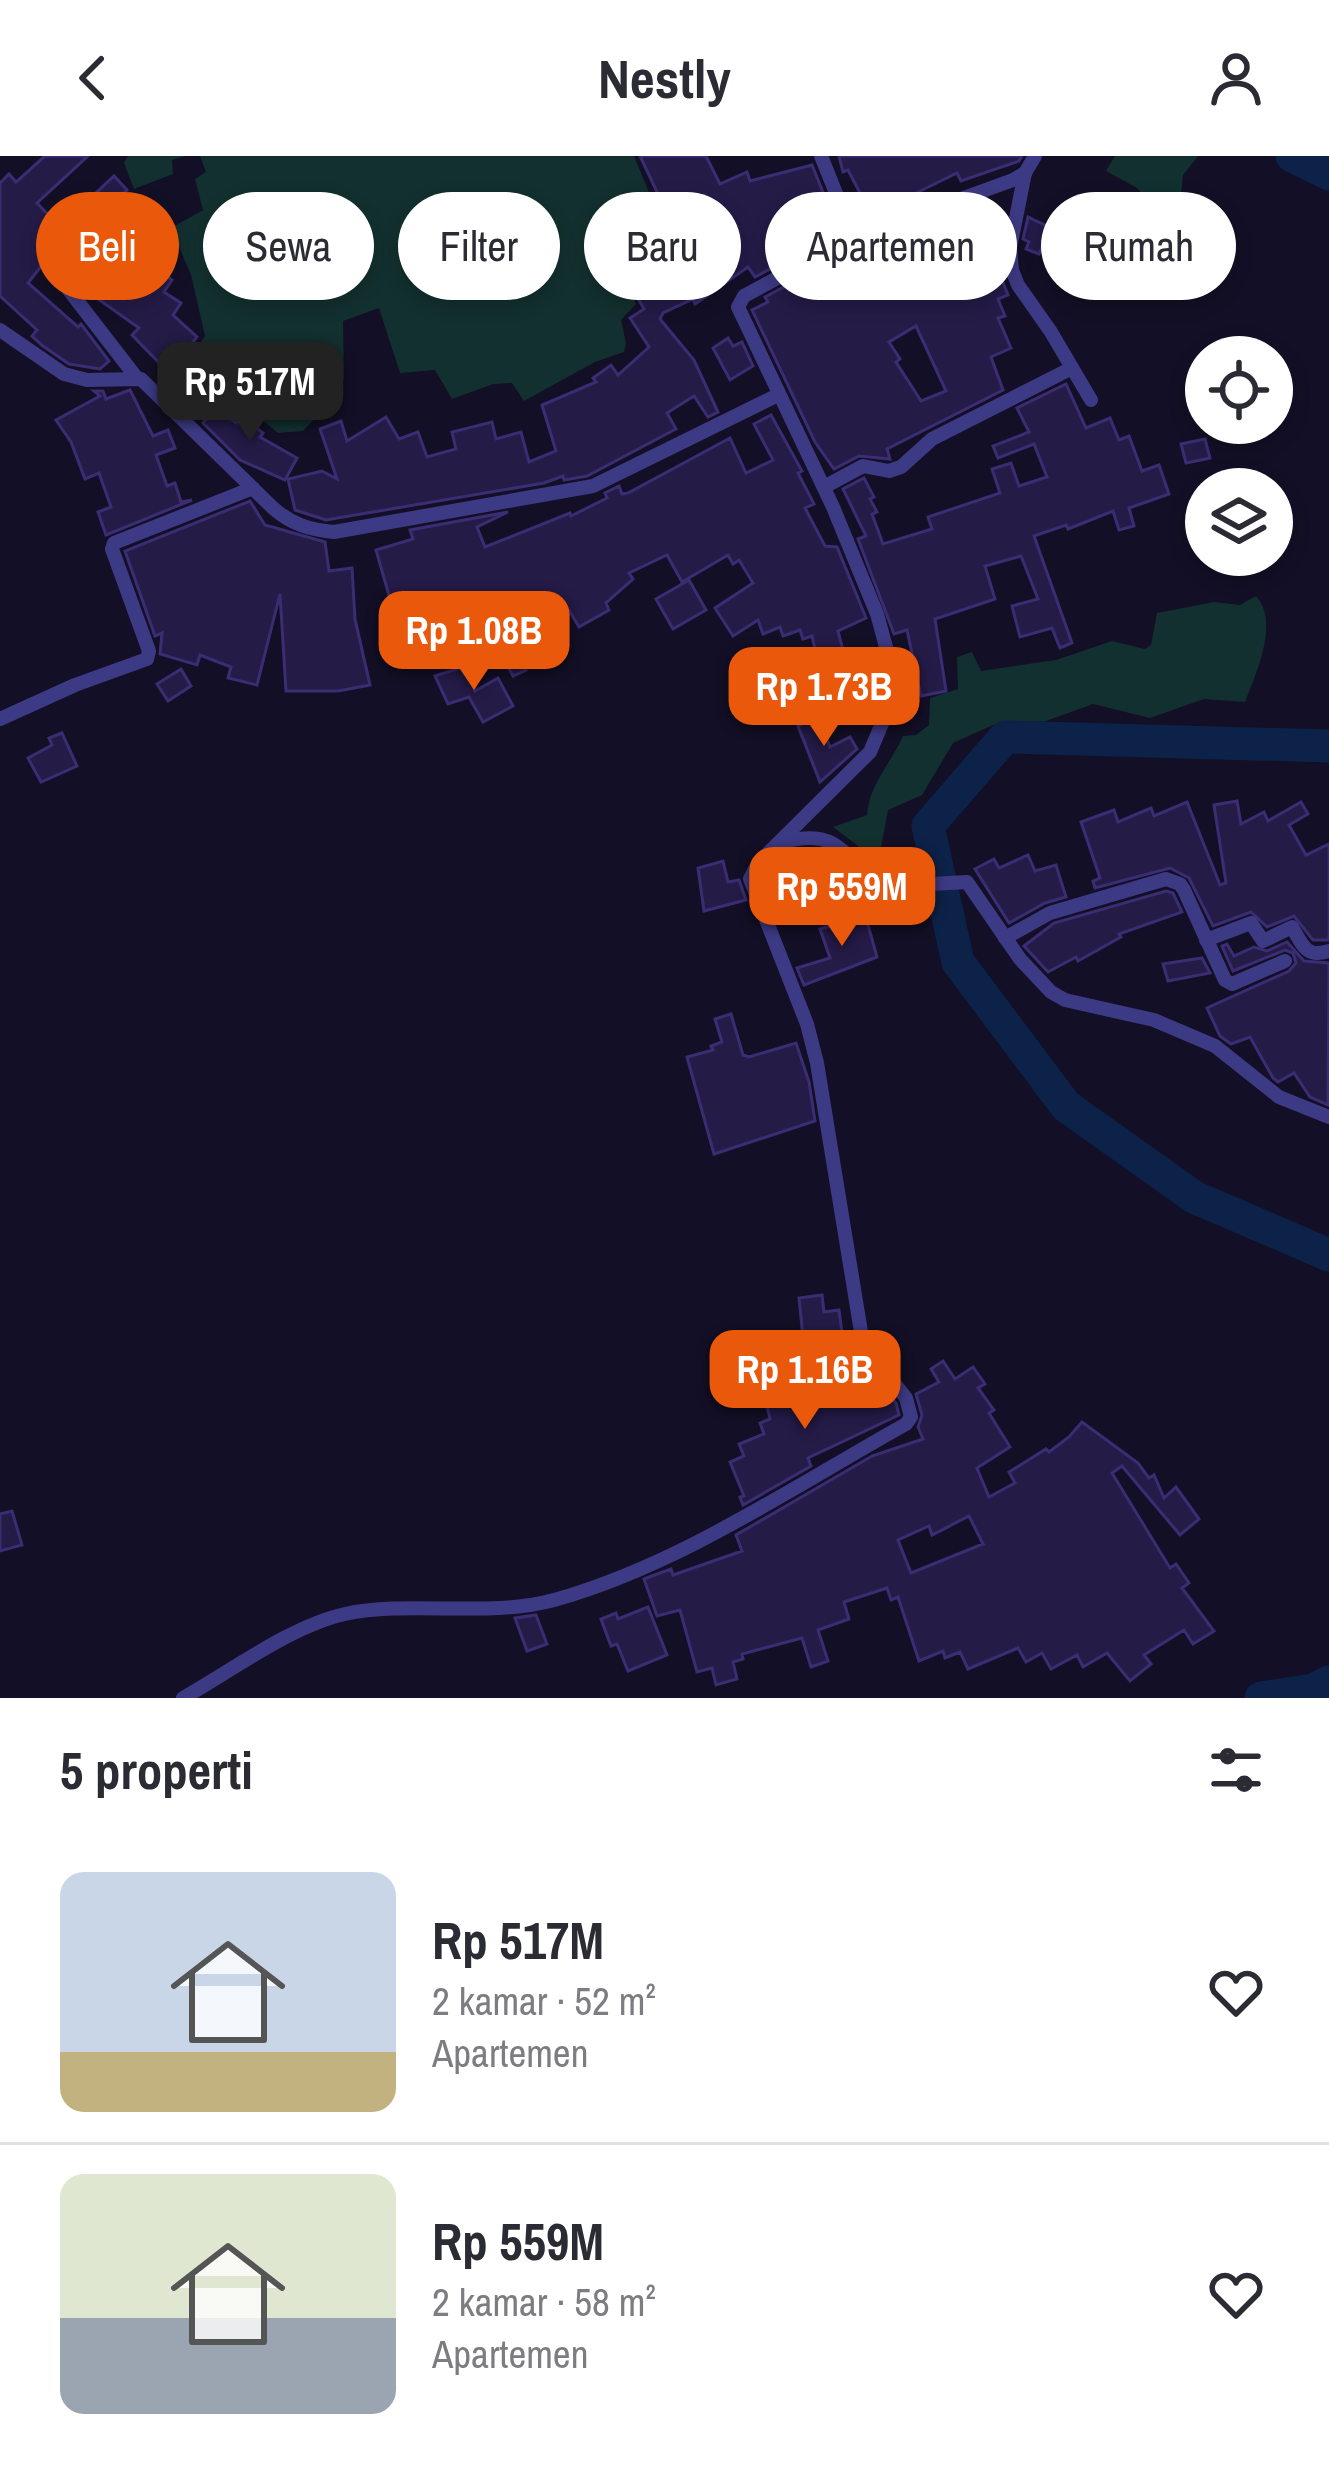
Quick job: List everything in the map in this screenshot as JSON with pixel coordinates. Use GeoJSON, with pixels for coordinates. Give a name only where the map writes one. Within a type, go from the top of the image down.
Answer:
{"type":"FeatureCollection","features":[{"type":"Feature","properties":{"kind":"street"},"geometry":{"type":"LineString","coordinates":[[820,156],[835,192]]}},
{"type":"Feature","properties":{"kind":"street"},"geometry":{"type":"LineString","coordinates":[[1035,156],[1025,173],[1010,248],[1012,270],[1090,400]]}},
{"type":"Feature","properties":{"kind":"street"},"geometry":{"type":"LineString","coordinates":[[975,192],[1025,173]]}},
{"type":"Feature","properties":{"kind":"street"},"geometry":{"type":"LineString","coordinates":[[183,1698],[312,1625],[347,1613],[516,1606],[554,1600],[652,1564],[911,1417],[906,1398],[863,1344],[817,1063],[807,1024],[750,879],[758,863],[870,752],[892,682],[890,651],[877,614],[824,487],[740,313],[740,301],[765,287]]}},
{"type":"Feature","properties":{"kind":"street"},"geometry":{"type":"LineString","coordinates":[[74,300],[136,376],[286,518],[317,531],[334,532],[592,487],[778,394]]}},
{"type":"Feature","properties":{"kind":"street"},"geometry":{"type":"LineString","coordinates":[[0,330],[64,374],[87,380],[136,376]]}},
{"type":"Feature","properties":{"kind":"street"},"geometry":{"type":"LineString","coordinates":[[824,487],[863,466],[889,472],[901,467],[932,439],[1072,368]]}},
{"type":"Feature","properties":{"kind":"street"},"geometry":{"type":"LineString","coordinates":[[0,719],[147,659],[149,651],[112,549],[114,543],[254,488]]}},
{"type":"Feature","properties":{"kind":"street"},"geometry":{"type":"LineString","coordinates":[[779,843],[825,838],[856,860],[872,883],[890,888],[967,882],[1037,981],[1065,1000],[1154,1020],[1215,1046],[1280,1096],[1329,1117]]}},
{"type":"Feature","properties":{"kind":"street"},"geometry":{"type":"LineString","coordinates":[[1005,938],[1050,914],[1166,879],[1180,884],[1220,973],[1232,984],[1285,961]]}},
{"type":"Feature","properties":{"kind":"street"},"geometry":{"type":"LineString","coordinates":[[1206,940],[1251,923],[1262,941],[1292,927],[1306,951],[1316,955],[1329,951]]}},
{"type":"Feature","properties":{"kind":"green space"},"geometry":{"type":"Polygon","coordinates":[[[128,156],[186,156],[172,160],[173,174],[134,189],[124,163],[128,156]]]}},
{"type":"Feature","properties":{"kind":"green space"},"geometry":{"type":"Polygon","coordinates":[[[200,156],[634,156],[649,192],[584,192],[584,300],[635,300],[621,320],[624,352],[595,362],[524,401],[512,383],[493,384],[452,399],[435,370],[400,373],[379,308],[343,321],[344,379],[317,389],[319,414],[303,431],[278,433],[255,414],[267,377],[228,349],[187,409],[166,389],[205,336],[191,275],[179,247],[179,224],[203,210],[195,179],[206,172],[200,156]]]}},
{"type":"Feature","properties":{"kind":"green space"},"geometry":{"type":"Polygon","coordinates":[[[1115,156],[1198,156],[1183,175],[1181,192],[1140,192],[1106,171],[1115,156]]]}},
{"type":"Feature","properties":{"kind":"green space"},"geometry":{"type":"Polygon","coordinates":[[[1256,596],[1263,607],[1266,633],[1245,702],[1204,699],[1150,718],[1093,704],[1046,721],[993,725],[953,743],[922,795],[888,810],[878,863],[867,860],[858,846],[833,827],[867,815],[876,784],[903,736],[916,735],[929,725],[930,698],[958,689],[957,657],[972,652],[981,671],[1056,660],[1112,641],[1145,649],[1151,645],[1157,613],[1214,602],[1240,605],[1256,596]]]}},
{"type":"Feature","properties":{"kind":"building"},"geometry":{"type":"Polygon","coordinates":[[[45,156],[88,156],[49,192],[36,192],[36,273],[28,283],[36,290],[36,300],[47,300],[78,327],[81,324],[109,361],[100,369],[69,364],[43,346],[32,336],[37,330],[0,296],[0,183],[9,174],[16,182],[45,156]]]}},
{"type":"Feature","properties":{"kind":"building"},"geometry":{"type":"Polygon","coordinates":[[[640,156],[706,156],[720,184],[747,172],[750,181],[812,165],[823,192],[765,192],[765,272],[755,277],[748,267],[741,272],[741,192],[657,192],[640,156]]]}},
{"type":"Feature","properties":{"kind":"building"},"geometry":{"type":"Polygon","coordinates":[[[839,156],[1022,156],[961,181],[957,173],[918,192],[859,192],[848,170],[843,172],[839,156]]]}},
{"type":"Feature","properties":{"kind":"building"},"geometry":{"type":"Polygon","coordinates":[[[114,176],[125,192],[97,192],[114,176]]]}},
{"type":"Feature","properties":{"kind":"building"},"geometry":{"type":"Polygon","coordinates":[[[1028,217],[1041,223],[1039,254],[1026,249],[1029,242],[1023,239],[1028,217]]]}},
{"type":"Feature","properties":{"kind":"building"},"geometry":{"type":"Polygon","coordinates":[[[99,300],[176,300],[181,303],[173,315],[197,337],[169,373],[132,335],[139,328],[99,300]]]}},
{"type":"Feature","properties":{"kind":"building"},"geometry":{"type":"Polygon","coordinates":[[[639,300],[691,300],[660,319],[694,360],[718,412],[708,417],[694,396],[667,413],[676,429],[587,476],[564,480],[563,476],[326,520],[295,510],[288,479],[322,471],[337,479],[320,429],[341,421],[347,441],[386,417],[399,439],[418,432],[427,457],[456,449],[452,432],[492,422],[496,439],[521,432],[529,462],[556,451],[542,405],[596,382],[593,378],[611,365],[618,375],[649,347],[630,318],[644,309],[639,300]]]}},
{"type":"Feature","properties":{"kind":"building"},"geometry":{"type":"Polygon","coordinates":[[[998,300],[1005,316],[998,318],[1011,348],[991,357],[1003,390],[887,449],[890,459],[859,456],[834,469],[815,442],[752,310],[768,302],[998,300]],[[916,326],[889,342],[921,401],[946,391],[916,326]]]}},
{"type":"Feature","properties":{"kind":"building"},"geometry":{"type":"Polygon","coordinates":[[[728,338],[733,346],[742,342],[753,366],[730,380],[713,348],[728,338]]]}},
{"type":"Feature","properties":{"kind":"building"},"geometry":{"type":"Polygon","coordinates":[[[1066,384],[1086,428],[1110,418],[1119,440],[1129,436],[1142,471],[1159,465],[1169,494],[1129,508],[1134,526],[1119,530],[1113,511],[1034,536],[1072,643],[1060,648],[1052,628],[1020,637],[1012,606],[1038,599],[1021,556],[985,566],[995,599],[935,619],[946,691],[921,696],[907,630],[894,634],[858,539],[866,536],[843,489],[864,478],[874,497],[870,499],[877,512],[872,514],[883,544],[932,529],[928,517],[1000,493],[992,469],[1011,463],[1019,486],[1047,477],[1034,444],[998,458],[993,446],[1029,432],[1017,408],[1066,384]]]}},
{"type":"Feature","properties":{"kind":"building"},"geometry":{"type":"Polygon","coordinates":[[[130,390],[153,436],[168,430],[175,448],[156,455],[167,486],[175,483],[181,502],[192,500],[106,535],[98,512],[111,507],[99,473],[85,479],[71,442],[56,420],[100,396],[94,391],[103,391],[106,399],[130,390]]]}},
{"type":"Feature","properties":{"kind":"building"},"geometry":{"type":"Polygon","coordinates":[[[216,407],[236,423],[242,416],[263,433],[260,437],[297,458],[285,480],[240,460],[203,423],[216,407]]]}},
{"type":"Feature","properties":{"kind":"building"},"geometry":{"type":"Polygon","coordinates":[[[771,415],[802,471],[798,473],[814,504],[805,508],[825,546],[837,547],[866,618],[838,631],[845,658],[836,661],[853,698],[825,710],[811,680],[821,676],[812,636],[803,639],[800,630],[783,636],[780,627],[763,634],[758,620],[733,636],[715,608],[753,583],[739,560],[733,564],[728,555],[682,582],[667,555],[629,573],[633,579],[606,603],[609,610],[579,627],[567,607],[536,630],[548,654],[513,676],[498,649],[470,659],[459,630],[439,633],[436,622],[417,627],[406,594],[390,599],[376,550],[413,539],[410,530],[508,512],[477,527],[485,547],[571,516],[607,498],[605,493],[619,486],[622,494],[628,493],[730,438],[746,473],[773,460],[754,424],[771,415]]]}},
{"type":"Feature","properties":{"kind":"building"},"geometry":{"type":"Polygon","coordinates":[[[1181,444],[1206,444],[1210,458],[1186,463],[1181,444]]]}},
{"type":"Feature","properties":{"kind":"building"},"geometry":{"type":"Polygon","coordinates":[[[250,501],[265,525],[325,542],[329,571],[352,568],[355,619],[370,685],[338,691],[286,691],[280,594],[257,685],[228,678],[231,667],[200,655],[197,665],[160,654],[162,633],[155,636],[125,551],[250,501]]]}},
{"type":"Feature","properties":{"kind":"building"},"geometry":{"type":"Polygon","coordinates":[[[689,580],[706,610],[673,629],[656,599],[689,580]]]}},
{"type":"Feature","properties":{"kind":"building"},"geometry":{"type":"Polygon","coordinates":[[[466,666],[475,691],[498,678],[513,706],[483,722],[469,697],[448,704],[435,676],[466,666]]]}},
{"type":"Feature","properties":{"kind":"building"},"geometry":{"type":"Polygon","coordinates":[[[181,669],[191,686],[168,701],[157,684],[181,669]]]}},
{"type":"Feature","properties":{"kind":"building"},"geometry":{"type":"Polygon","coordinates":[[[818,717],[830,747],[850,737],[857,749],[820,782],[798,726],[818,717]]]}},
{"type":"Feature","properties":{"kind":"building"},"geometry":{"type":"Polygon","coordinates":[[[62,733],[77,766],[41,782],[28,758],[52,745],[49,738],[62,733]]]}},
{"type":"Feature","properties":{"kind":"building"},"geometry":{"type":"Polygon","coordinates":[[[1237,801],[1241,824],[1264,812],[1268,821],[1301,802],[1308,814],[1289,825],[1306,855],[1329,844],[1329,940],[1313,940],[1294,916],[1267,927],[1251,912],[1213,926],[1189,878],[1170,868],[1095,888],[1093,881],[1100,878],[1081,822],[1114,810],[1118,822],[1151,808],[1154,816],[1187,802],[1220,885],[1226,883],[1214,805],[1237,801]]]}},
{"type":"Feature","properties":{"kind":"building"},"geometry":{"type":"Polygon","coordinates":[[[1028,855],[1035,871],[1056,865],[1066,897],[1009,923],[975,869],[994,859],[999,868],[1028,855]]]}},
{"type":"Feature","properties":{"kind":"building"},"geometry":{"type":"Polygon","coordinates":[[[833,858],[861,887],[835,898],[830,884],[792,903],[783,886],[810,872],[807,865],[833,858]]]}},
{"type":"Feature","properties":{"kind":"building"},"geometry":{"type":"Polygon","coordinates":[[[723,861],[728,882],[739,880],[746,900],[704,911],[698,868],[723,861]]]}},
{"type":"Feature","properties":{"kind":"building"},"geometry":{"type":"Polygon","coordinates":[[[1166,891],[1173,893],[1182,912],[1119,934],[1121,937],[1078,961],[1076,957],[1048,972],[1024,946],[1054,923],[1166,891]]]}},
{"type":"Feature","properties":{"kind":"building"},"geometry":{"type":"Polygon","coordinates":[[[865,914],[877,957],[804,985],[797,968],[830,958],[820,929],[865,914]]]}},
{"type":"Feature","properties":{"kind":"building"},"geometry":{"type":"Polygon","coordinates":[[[1287,942],[1304,961],[1329,963],[1328,1105],[1310,1097],[1294,1073],[1278,1082],[1273,1078],[1250,1037],[1231,1044],[1220,1036],[1207,1008],[1289,971],[1296,963],[1293,953],[1285,950],[1233,971],[1222,946],[1227,944],[1234,956],[1287,942]]]}},
{"type":"Feature","properties":{"kind":"building"},"geometry":{"type":"Polygon","coordinates":[[[1202,958],[1210,973],[1168,981],[1163,964],[1202,958]]]}},
{"type":"Feature","properties":{"kind":"building"},"geometry":{"type":"Polygon","coordinates":[[[731,1014],[743,1055],[796,1043],[815,1121],[714,1154],[687,1057],[713,1050],[711,1046],[722,1042],[715,1019],[731,1014]]]}},
{"type":"Feature","properties":{"kind":"building"},"geometry":{"type":"Polygon","coordinates":[[[822,1295],[824,1312],[839,1310],[842,1333],[803,1337],[799,1298],[822,1295]]]}},
{"type":"Feature","properties":{"kind":"building"},"geometry":{"type":"Polygon","coordinates":[[[943,1361],[955,1379],[973,1367],[985,1384],[978,1388],[1010,1447],[977,1468],[989,1497],[1015,1483],[1009,1472],[1046,1449],[1049,1452],[1082,1422],[1138,1463],[1149,1478],[1154,1475],[1164,1498],[1176,1487],[1199,1519],[1180,1535],[1122,1466],[1112,1473],[1170,1568],[1176,1564],[1189,1583],[1182,1588],[1214,1631],[1193,1644],[1184,1630],[1144,1655],[1151,1664],[1130,1681],[1107,1653],[1083,1667],[1077,1655],[1051,1669],[1042,1653],[1026,1662],[1018,1648],[968,1669],[960,1652],[945,1658],[943,1651],[919,1661],[898,1597],[891,1600],[887,1588],[844,1602],[849,1619],[818,1630],[828,1661],[811,1667],[802,1638],[742,1654],[743,1659],[733,1662],[737,1679],[716,1685],[712,1668],[697,1672],[680,1610],[657,1616],[644,1579],[671,1569],[673,1575],[742,1551],[736,1535],[872,1456],[923,1439],[916,1394],[939,1382],[931,1369],[943,1361]],[[969,1516],[932,1535],[929,1526],[898,1540],[911,1573],[983,1544],[969,1516]]]}},
{"type":"Feature","properties":{"kind":"building"},"geometry":{"type":"Polygon","coordinates":[[[809,1374],[816,1397],[850,1383],[856,1399],[883,1387],[899,1415],[808,1458],[811,1466],[743,1505],[730,1462],[744,1456],[739,1444],[764,1434],[760,1423],[770,1419],[765,1398],[787,1388],[785,1381],[809,1374]]]}},
{"type":"Feature","properties":{"kind":"building"},"geometry":{"type":"Polygon","coordinates":[[[12,1511],[22,1545],[0,1551],[0,1514],[12,1511]]]}},
{"type":"Feature","properties":{"kind":"building"},"geometry":{"type":"Polygon","coordinates":[[[648,1607],[667,1655],[628,1671],[601,1619],[616,1613],[618,1619],[648,1607]]]}},
{"type":"Feature","properties":{"kind":"building"},"geometry":{"type":"Polygon","coordinates":[[[536,1615],[547,1644],[527,1651],[515,1618],[536,1615]]]}},
{"type":"Feature","properties":{"kind":"waterway"},"geometry":{"type":"LineString","coordinates":[[1292,156],[1329,174]]}},
{"type":"Feature","properties":{"kind":"waterway"},"geometry":{"type":"LineString","coordinates":[[1329,746],[1005,737],[928,826],[958,962],[1066,1106],[1194,1197],[1329,1255]]}},
{"type":"Feature","properties":{"kind":"waterway"},"geometry":{"type":"LineString","coordinates":[[1261,1698],[1313,1690],[1329,1682]]}}]}
